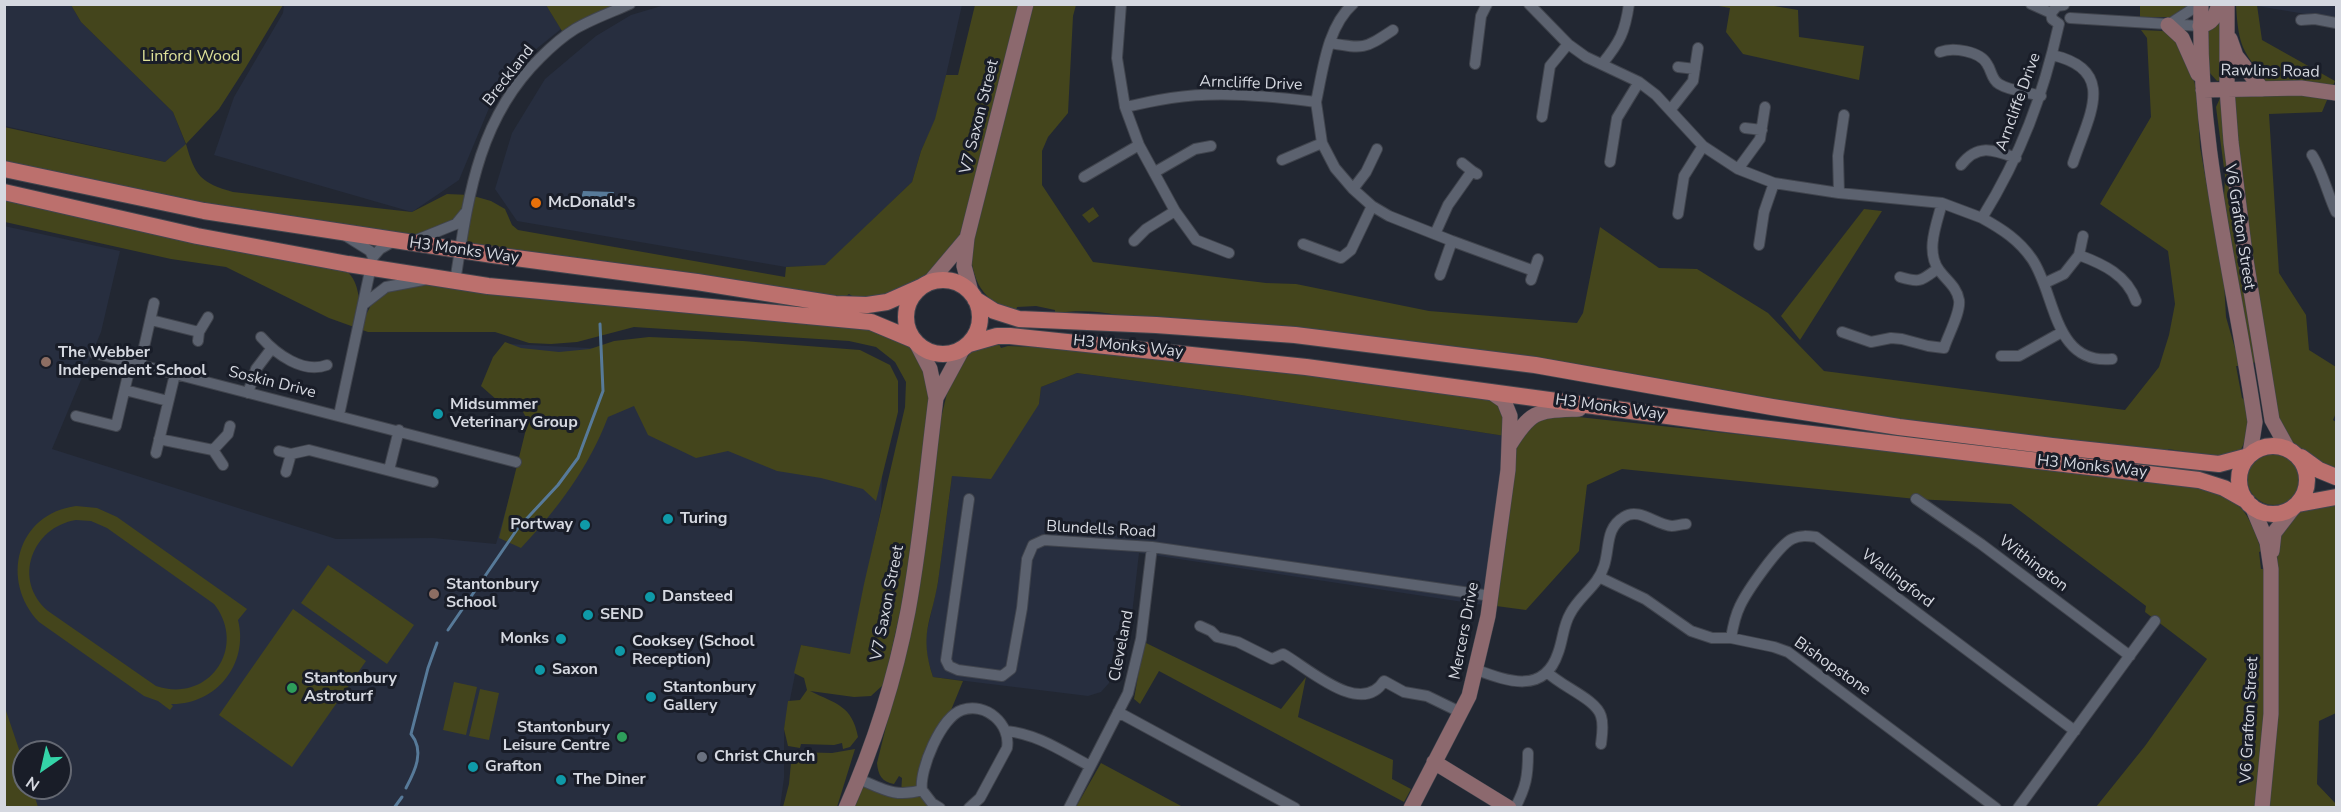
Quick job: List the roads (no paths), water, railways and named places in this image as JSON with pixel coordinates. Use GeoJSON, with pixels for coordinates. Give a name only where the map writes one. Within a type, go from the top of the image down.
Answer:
{"type":"FeatureCollection","features":[{"type":"Feature","properties":{"kind":"main road","name":"H3 Monks Way"},"geometry":{"type":"LineString","coordinates":[[4,169],[204,211],[520,259],[697,282],[835,311]]}},
{"type":"Feature","properties":{"kind":"main road","name":"H3 Monks Way"},"geometry":{"type":"LineString","coordinates":[[4,192],[197,236],[372,262],[456,282],[520,289],[865,313],[915,341]]}},
{"type":"Feature","properties":{"kind":"main road"},"geometry":{"type":"LineString","coordinates":[[940,280],[951,281],[962,285],[973,296],[980,310],[980,322],[977,334],[965,347],[950,354],[938,354],[926,350],[915,341],[907,326],[907,311],[912,297],[926,284],[940,280]]}},
{"type":"Feature","properties":{"kind":"main road","name":"H3 Monks Way"},"geometry":{"type":"LineString","coordinates":[[865,313],[926,284]]}},
{"type":"Feature","properties":{"kind":"main road","name":"H3 Monks Way"},"geometry":{"type":"LineString","coordinates":[[973,296],[994,311],[1012,318],[1295,335],[1535,365],[1815,414],[2166,467],[2224,488],[2249,503]]}},
{"type":"Feature","properties":{"kind":"main road","name":"H3 Monks Way"},"geometry":{"type":"LineString","coordinates":[[965,347],[997,336],[1048,338],[1306,367],[1810,434],[2166,467],[2202,462],[2219,464],[2249,455]]}},
{"type":"Feature","properties":{"kind":"main road"},"geometry":{"type":"LineString","coordinates":[[2337,477],[2319,470],[2293,452],[2268,446],[2259,448],[2249,455],[2242,466],[2239,478],[2241,490],[2249,503],[2268,513],[2286,512],[2296,506],[2337,496]]}},
{"type":"Feature","properties":{"kind":"main road"},"geometry":{"type":"LineString","coordinates":[[2293,452],[2304,464],[2307,485],[2296,506]]}},
{"type":"Feature","properties":{"kind":"street","name":"Breckland"},"geometry":{"type":"LineString","coordinates":[[456,282],[474,173],[494,119],[507,97],[529,69],[551,47],[575,29],[630,4]]}},
{"type":"Feature","properties":{"kind":"street","name":"V7 Saxon Street"},"geometry":{"type":"LineString","coordinates":[[973,296],[964,266],[971,227],[1026,4]]}},
{"type":"Feature","properties":{"kind":"street"},"geometry":{"type":"LineString","coordinates":[[1121,4],[1117,58],[1125,107],[1139,145],[1175,211],[1196,240],[1229,253]]}},
{"type":"Feature","properties":{"kind":"street"},"geometry":{"type":"LineString","coordinates":[[1475,63],[1481,16],[1487,4]]}},
{"type":"Feature","properties":{"kind":"street"},"geometry":{"type":"LineString","coordinates":[[1602,63],[1619,43],[1626,28],[1629,4]]}},
{"type":"Feature","properties":{"kind":"street"},"geometry":{"type":"LineString","coordinates":[[2031,4],[2051,13],[2054,21],[2059,24],[2066,23],[2070,18],[2070,10],[2065,5],[2057,6],[2051,13]]}},
{"type":"Feature","properties":{"kind":"street"},"geometry":{"type":"LineString","coordinates":[[2168,25],[2200,4]]}},
{"type":"Feature","properties":{"kind":"street","name":"V6 Grafton Street"},"geometry":{"type":"LineString","coordinates":[[2200,4],[2203,87],[2214,187],[2254,422],[2249,455]]}},
{"type":"Feature","properties":{"kind":"street"},"geometry":{"type":"LineString","coordinates":[[2070,18],[2200,26],[2209,24],[2214,19],[2219,4]]}},
{"type":"Feature","properties":{"kind":"street","name":"V6 Grafton Street"},"geometry":{"type":"LineString","coordinates":[[2227,4],[2227,89],[2232,153],[2261,361],[2272,420],[2293,452]]}},
{"type":"Feature","properties":{"kind":"street","name":"Arncliffe Drive"},"geometry":{"type":"LineString","coordinates":[[1125,107],[1170,98],[1197,96],[1252,95],[1316,102],[1330,44],[1347,6]]}},
{"type":"Feature","properties":{"kind":"street"},"geometry":{"type":"LineString","coordinates":[[1534,6],[1568,44],[1586,57],[1638,82],[1671,109],[1703,146],[1738,169],[1774,183],[1839,193],[1942,203],[1982,218],[2004,230],[2021,245],[2033,261],[2045,283],[2062,332],[2071,345],[2083,353],[2105,360],[2112,359]]}},
{"type":"Feature","properties":{"kind":"street"},"geometry":{"type":"LineString","coordinates":[[2301,20],[2315,19],[2337,23]]}},
{"type":"Feature","properties":{"kind":"street","name":"Arncliffe Drive"},"geometry":{"type":"LineString","coordinates":[[1982,218],[2016,158],[2041,96],[2059,24]]}},
{"type":"Feature","properties":{"kind":"street"},"geometry":{"type":"LineString","coordinates":[[2168,25],[2182,38],[2189,50],[2203,87]]}},
{"type":"Feature","properties":{"kind":"street"},"geometry":{"type":"LineString","coordinates":[[1330,44],[1355,48],[1368,46],[1393,30]]}},
{"type":"Feature","properties":{"kind":"street"},"geometry":{"type":"LineString","coordinates":[[2226,31],[2236,56],[2262,89]]}},
{"type":"Feature","properties":{"kind":"street"},"geometry":{"type":"LineString","coordinates":[[1542,117],[1550,66],[1568,44]]}},
{"type":"Feature","properties":{"kind":"street"},"geometry":{"type":"LineString","coordinates":[[1671,109],[1693,81],[1698,48]]}},
{"type":"Feature","properties":{"kind":"street"},"geometry":{"type":"LineString","coordinates":[[1940,52],[1950,48],[1981,57],[1988,65],[1992,77],[2000,84],[2041,96]]}},
{"type":"Feature","properties":{"kind":"street"},"geometry":{"type":"LineString","coordinates":[[2052,55],[2078,63],[2087,70],[2093,80],[2092,103],[2073,163]]}},
{"type":"Feature","properties":{"kind":"street"},"geometry":{"type":"LineString","coordinates":[[1678,67],[1695,69]]}},
{"type":"Feature","properties":{"kind":"street"},"geometry":{"type":"LineString","coordinates":[[1610,162],[1617,118],[1638,82]]}},
{"type":"Feature","properties":{"kind":"street","name":"Rawlins Road"},"geometry":{"type":"LineString","coordinates":[[2203,87],[2301,88],[2337,93]]}},
{"type":"Feature","properties":{"kind":"street"},"geometry":{"type":"LineString","coordinates":[[1316,102],[1322,143],[1335,168],[1372,206],[1389,216],[1533,275],[1538,259]]}},
{"type":"Feature","properties":{"kind":"street"},"geometry":{"type":"LineString","coordinates":[[1738,169],[1760,139],[1765,107]]}},
{"type":"Feature","properties":{"kind":"street"},"geometry":{"type":"LineString","coordinates":[[1839,193],[1838,156],[1844,115]]}},
{"type":"Feature","properties":{"kind":"street"},"geometry":{"type":"LineString","coordinates":[[1745,128],[1762,130]]}},
{"type":"Feature","properties":{"kind":"street"},"geometry":{"type":"LineString","coordinates":[[1282,160],[1322,143]]}},
{"type":"Feature","properties":{"kind":"street"},"geometry":{"type":"LineString","coordinates":[[1084,177],[1139,145]]}},
{"type":"Feature","properties":{"kind":"street"},"geometry":{"type":"LineString","coordinates":[[1155,172],[1195,149],[1211,146]]}},
{"type":"Feature","properties":{"kind":"street"},"geometry":{"type":"LineString","coordinates":[[1678,214],[1684,176],[1703,146]]}},
{"type":"Feature","properties":{"kind":"street"},"geometry":{"type":"LineString","coordinates":[[1961,165],[1969,155],[1989,148],[2016,158]]}},
{"type":"Feature","properties":{"kind":"street"},"geometry":{"type":"LineString","coordinates":[[1353,189],[1366,172],[1377,149]]}},
{"type":"Feature","properties":{"kind":"street"},"geometry":{"type":"LineString","coordinates":[[2312,155],[2324,163],[2324,184],[2337,212]]}},
{"type":"Feature","properties":{"kind":"street"},"geometry":{"type":"LineString","coordinates":[[1435,234],[1448,205],[1475,172],[1462,164]]}},
{"type":"Feature","properties":{"kind":"street"},"geometry":{"type":"LineString","coordinates":[[1759,245],[1764,212],[1774,183]]}},
{"type":"Feature","properties":{"kind":"street"},"geometry":{"type":"LineString","coordinates":[[1842,332],[1863,341],[1902,339],[1944,348],[1960,309],[1955,289],[1937,269],[1932,242],[1942,203]]}},
{"type":"Feature","properties":{"kind":"street"},"geometry":{"type":"LineString","coordinates":[[1303,244],[1341,258],[1351,250],[1372,206]]}},
{"type":"Feature","properties":{"kind":"street"},"geometry":{"type":"LineString","coordinates":[[339,415],[372,262],[380,249],[456,224],[467,211]]}},
{"type":"Feature","properties":{"kind":"street"},"geometry":{"type":"LineString","coordinates":[[1134,241],[1146,229],[1175,211]]}},
{"type":"Feature","properties":{"kind":"street","name":"V7 Saxon Street"},"geometry":{"type":"LineString","coordinates":[[926,284],[971,227]]}},
{"type":"Feature","properties":{"kind":"street"},"geometry":{"type":"LineString","coordinates":[[336,231],[370,251],[372,262]]}},
{"type":"Feature","properties":{"kind":"street"},"geometry":{"type":"LineString","coordinates":[[2045,283],[2064,274],[2079,255],[2083,236]]}},
{"type":"Feature","properties":{"kind":"street"},"geometry":{"type":"LineString","coordinates":[[1440,275],[1452,241]]}},
{"type":"Feature","properties":{"kind":"street"},"geometry":{"type":"LineString","coordinates":[[2079,255],[2100,263],[2120,276],[2136,301]]}},
{"type":"Feature","properties":{"kind":"street"},"geometry":{"type":"LineString","coordinates":[[1900,277],[1915,282],[1921,281],[1937,269]]}},
{"type":"Feature","properties":{"kind":"street"},"geometry":{"type":"LineString","coordinates":[[364,304],[386,287],[438,279]]}},
{"type":"Feature","properties":{"kind":"street"},"geometry":{"type":"LineString","coordinates":[[140,365],[154,303]]}},
{"type":"Feature","properties":{"kind":"street"},"geometry":{"type":"LineString","coordinates":[[151,320],[198,337],[208,317]]}},
{"type":"Feature","properties":{"kind":"street"},"geometry":{"type":"LineString","coordinates":[[2001,356],[2019,357],[2062,332]]}},
{"type":"Feature","properties":{"kind":"street"},"geometry":{"type":"LineString","coordinates":[[261,337],[272,348],[295,362],[325,368]]}},
{"type":"Feature","properties":{"kind":"street","name":"V7 Saxon Street"},"geometry":{"type":"LineString","coordinates":[[846,807],[866,763],[877,729],[908,612],[936,398],[930,369],[915,341]]}},
{"type":"Feature","properties":{"kind":"street","name":"V7 Saxon Street"},"geometry":{"type":"LineString","coordinates":[[936,398],[965,347]]}},
{"type":"Feature","properties":{"kind":"street"},"geometry":{"type":"LineString","coordinates":[[248,393],[256,369],[272,348]]}},
{"type":"Feature","properties":{"kind":"street","name":"Soskin Drive"},"geometry":{"type":"LineString","coordinates":[[94,353],[516,462]]}},
{"type":"Feature","properties":{"kind":"street"},"geometry":{"type":"LineString","coordinates":[[156,453],[175,374]]}},
{"type":"Feature","properties":{"kind":"street"},"geometry":{"type":"LineString","coordinates":[[76,416],[116,426],[128,375]]}},
{"type":"Feature","properties":{"kind":"street"},"geometry":{"type":"LineString","coordinates":[[125,390],[168,401]]}},
{"type":"Feature","properties":{"kind":"street","name":"Mercers Drive"},"geometry":{"type":"LineString","coordinates":[[1411,807],[1462,713],[1477,670],[1491,596],[1508,470],[1510,416],[1504,401],[1491,392]]}},
{"type":"Feature","properties":{"kind":"street"},"geometry":{"type":"LineString","coordinates":[[1509,447],[1522,425],[1532,415],[1547,410],[1612,408]]}},
{"type":"Feature","properties":{"kind":"street"},"geometry":{"type":"LineString","coordinates":[[213,450],[228,434],[230,426]]}},
{"type":"Feature","properties":{"kind":"street"},"geometry":{"type":"LineString","coordinates":[[389,470],[399,430]]}},
{"type":"Feature","properties":{"kind":"street"},"geometry":{"type":"LineString","coordinates":[[159,439],[213,450],[223,465]]}},
{"type":"Feature","properties":{"kind":"street"},"geometry":{"type":"LineString","coordinates":[[279,451],[291,454],[309,450],[389,470],[426,484]]}},
{"type":"Feature","properties":{"kind":"street"},"geometry":{"type":"LineString","coordinates":[[286,472],[291,454]]}},
{"type":"Feature","properties":{"kind":"street","name":"Withington"},"geometry":{"type":"LineString","coordinates":[[1916,499],[1981,544],[2130,656]]}},
{"type":"Feature","properties":{"kind":"street","name":"Blundells Road"},"geometry":{"type":"LineString","coordinates":[[969,500],[946,660],[949,666],[958,670],[1002,676],[1011,669],[1022,608],[1027,559],[1033,545],[1038,541],[1152,547],[1491,596]]}},
{"type":"Feature","properties":{"kind":"street","name":"V6 Grafton Street"},"geometry":{"type":"LineString","coordinates":[[2249,503],[2265,534],[2270,563],[2271,714],[2262,807]]}},
{"type":"Feature","properties":{"kind":"street","name":"V6 Grafton Street"},"geometry":{"type":"LineString","coordinates":[[2270,563],[2274,533],[2296,506]]}},
{"type":"Feature","properties":{"kind":"street"},"geometry":{"type":"LineString","coordinates":[[1477,670],[1518,683],[1530,681],[1547,672],[1557,656],[1565,622],[1575,605],[1599,577],[1604,565],[1609,535],[1614,525],[1625,515],[1640,514],[1672,526],[1686,524]]}},
{"type":"Feature","properties":{"kind":"street","name":"Wallingford"},"geometry":{"type":"LineString","coordinates":[[1731,638],[1733,622],[1740,604],[1781,547],[1803,535],[1816,537],[2074,731]]}},
{"type":"Feature","properties":{"kind":"street","name":"Cleveland"},"geometry":{"type":"LineString","coordinates":[[1069,807],[1128,693],[1136,664],[1152,547]]}},
{"type":"Feature","properties":{"kind":"street","name":"Bishopstone"},"geometry":{"type":"LineString","coordinates":[[1599,577],[1645,599],[1691,631],[1712,638],[1731,638],[1788,652],[1996,807]]}},
{"type":"Feature","properties":{"kind":"street"},"geometry":{"type":"LineString","coordinates":[[2018,807],[2155,621]]}},
{"type":"Feature","properties":{"kind":"street"},"geometry":{"type":"LineString","coordinates":[[1200,626],[1217,637],[1238,642],[1272,660],[1283,654],[1311,673],[1352,695],[1367,694],[1381,686],[1387,677],[1404,692],[1427,696],[1462,713]]}},
{"type":"Feature","properties":{"kind":"street"},"geometry":{"type":"LineString","coordinates":[[1547,672],[1598,709],[1602,723],[1601,744]]}},
{"type":"Feature","properties":{"kind":"street"},"geometry":{"type":"LineString","coordinates":[[940,807],[932,803],[922,790],[923,769],[941,730],[952,715],[968,709],[989,712],[1004,725],[1009,740],[980,798],[969,807]]}},
{"type":"Feature","properties":{"kind":"street"},"geometry":{"type":"LineString","coordinates":[[1118,712],[1295,807]]}},
{"type":"Feature","properties":{"kind":"street"},"geometry":{"type":"LineString","coordinates":[[1006,731],[1028,734],[1090,766]]}},
{"type":"Feature","properties":{"kind":"street"},"geometry":{"type":"LineString","coordinates":[[1515,807],[1525,790],[1528,753]]}},
{"type":"Feature","properties":{"kind":"street"},"geometry":{"type":"LineString","coordinates":[[1434,762],[1509,807]]}},
{"type":"Feature","properties":{"kind":"street"},"geometry":{"type":"LineString","coordinates":[[859,779],[893,793],[907,794],[922,790]]}},
{"type":"Feature","properties":{"kind":"water"},"geometry":{"type":"Polygon","coordinates":[[[583,191],[614,192],[611,203],[580,203],[583,191]]]}},
{"type":"Feature","properties":{"kind":"waterway"},"geometry":{"type":"LineString","coordinates":[[448,630],[518,528],[558,485],[578,458],[603,391],[600,324]]}},
{"type":"Feature","properties":{"kind":"waterway"},"geometry":{"type":"LineString","coordinates":[[406,788],[415,768],[418,754],[411,734],[437,643]]}},
{"type":"Feature","properties":{"kind":"waterway"},"geometry":{"type":"LineString","coordinates":[[394,808],[402,797]]}},
{"type":"Feature","properties":{"kind":"place","name":"McDonald's"},"geometry":{"type":"Point","coordinates":[536,203]}},
{"type":"Feature","properties":{"kind":"place","name":"The Webber Independent School"},"geometry":{"type":"Point","coordinates":[46,362]}},
{"type":"Feature","properties":{"kind":"place","name":"Midsummer Veterinary Group"},"geometry":{"type":"Point","coordinates":[438,414]}},
{"type":"Feature","properties":{"kind":"place","name":"Turing"},"geometry":{"type":"Point","coordinates":[668,519]}},
{"type":"Feature","properties":{"kind":"place","name":"Portway"},"geometry":{"type":"Point","coordinates":[585,525]}},
{"type":"Feature","properties":{"kind":"place","name":"Stantonbury School"},"geometry":{"type":"Point","coordinates":[434,594]}},
{"type":"Feature","properties":{"kind":"place","name":"Dansteed"},"geometry":{"type":"Point","coordinates":[650,597]}},
{"type":"Feature","properties":{"kind":"place","name":"SEND"},"geometry":{"type":"Point","coordinates":[588,615]}},
{"type":"Feature","properties":{"kind":"place","name":"Monks"},"geometry":{"type":"Point","coordinates":[561,639]}},
{"type":"Feature","properties":{"kind":"place","name":"Cooksey (School Reception)"},"geometry":{"type":"Point","coordinates":[620,651]}},
{"type":"Feature","properties":{"kind":"place","name":"Saxon"},"geometry":{"type":"Point","coordinates":[540,670]}},
{"type":"Feature","properties":{"kind":"place","name":"Stantonbury Astroturf"},"geometry":{"type":"Point","coordinates":[292,688]}},
{"type":"Feature","properties":{"kind":"place","name":"Stantonbury Gallery"},"geometry":{"type":"Point","coordinates":[651,697]}},
{"type":"Feature","properties":{"kind":"place","name":"Stantonbury Leisure Centre"},"geometry":{"type":"Point","coordinates":[622,737]}},
{"type":"Feature","properties":{"kind":"place","name":"Christ Church"},"geometry":{"type":"Point","coordinates":[702,757]}},
{"type":"Feature","properties":{"kind":"place","name":"Grafton"},"geometry":{"type":"Point","coordinates":[473,767]}},
{"type":"Feature","properties":{"kind":"place","name":"The Diner"},"geometry":{"type":"Point","coordinates":[561,780]}},
{"type":"Feature","properties":{"kind":"park label","name":"Linford Wood"},"geometry":{"type":"Point","coordinates":[191,57]}}]}
